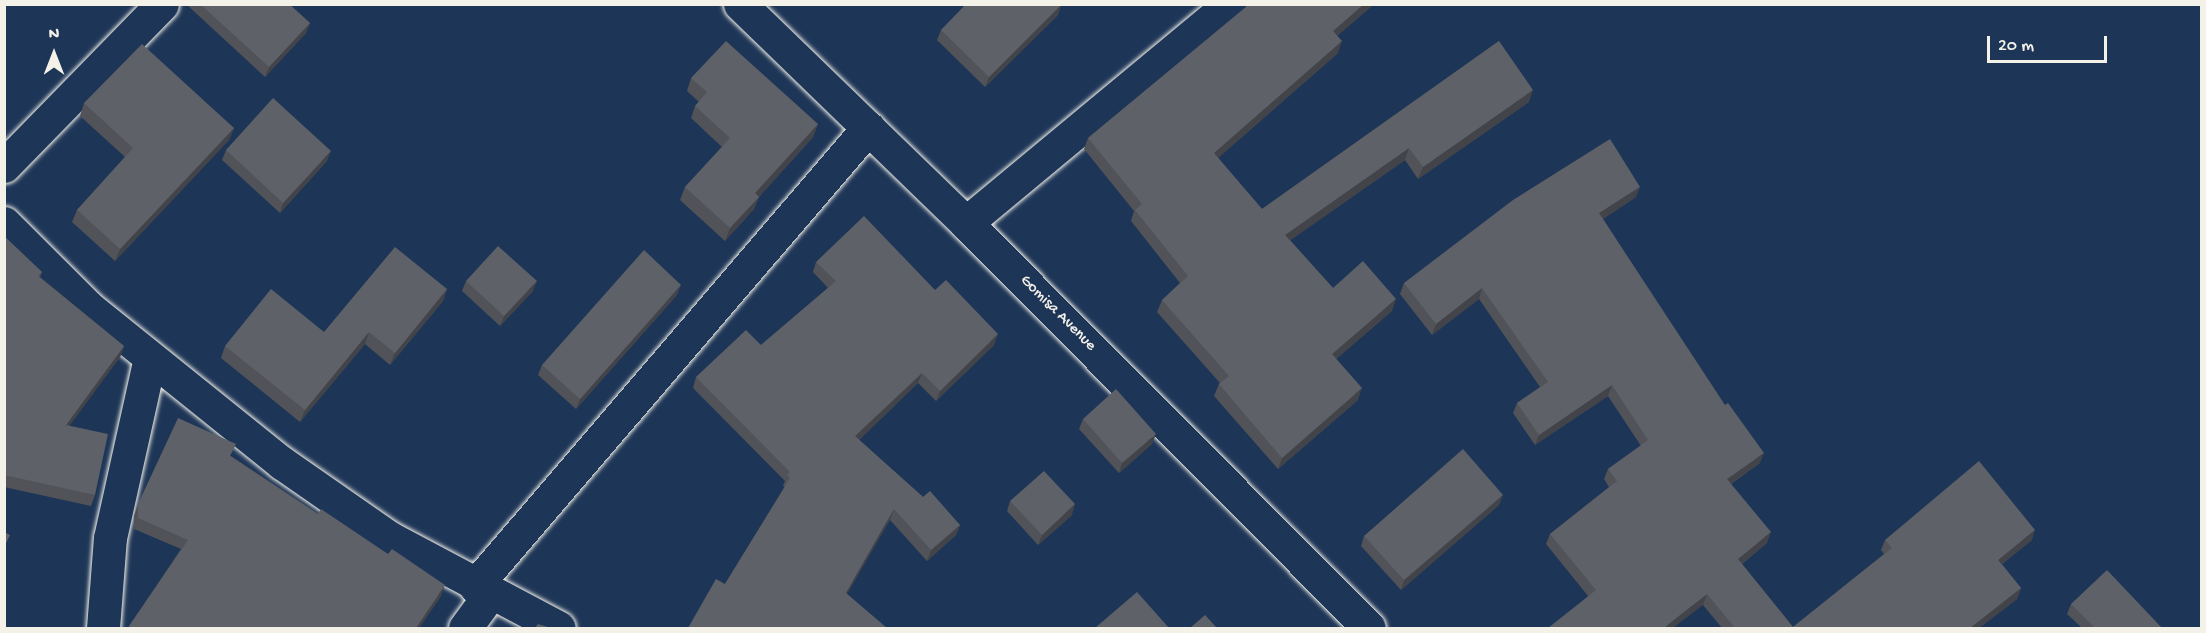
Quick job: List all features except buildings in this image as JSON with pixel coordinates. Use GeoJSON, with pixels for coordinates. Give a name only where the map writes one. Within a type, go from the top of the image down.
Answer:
{"type":"FeatureCollection","features":[{"type":"Feature","properties":{"kind":"street"},"geometry":{"type":"LineString","coordinates":[[4,166],[162,4]]}},
{"type":"Feature","properties":{"kind":"street","name":"Gomisa Avenue"},"geometry":{"type":"LineString","coordinates":[[740,4],[966,223],[1369,628]]}},
{"type":"Feature","properties":{"kind":"street"},"geometry":{"type":"LineString","coordinates":[[966,223],[1230,4]]}},
{"type":"Feature","properties":{"kind":"street"},"geometry":{"type":"LineString","coordinates":[[465,628],[483,590],[868,128]]}},
{"type":"Feature","properties":{"kind":"street"},"geometry":{"type":"LineString","coordinates":[[4,223],[89,308],[282,463],[390,538],[483,590],[559,628]]}},
{"type":"Feature","properties":{"kind":"street"},"geometry":{"type":"LineString","coordinates":[[103,628],[110,538],[150,358]]}}]}
